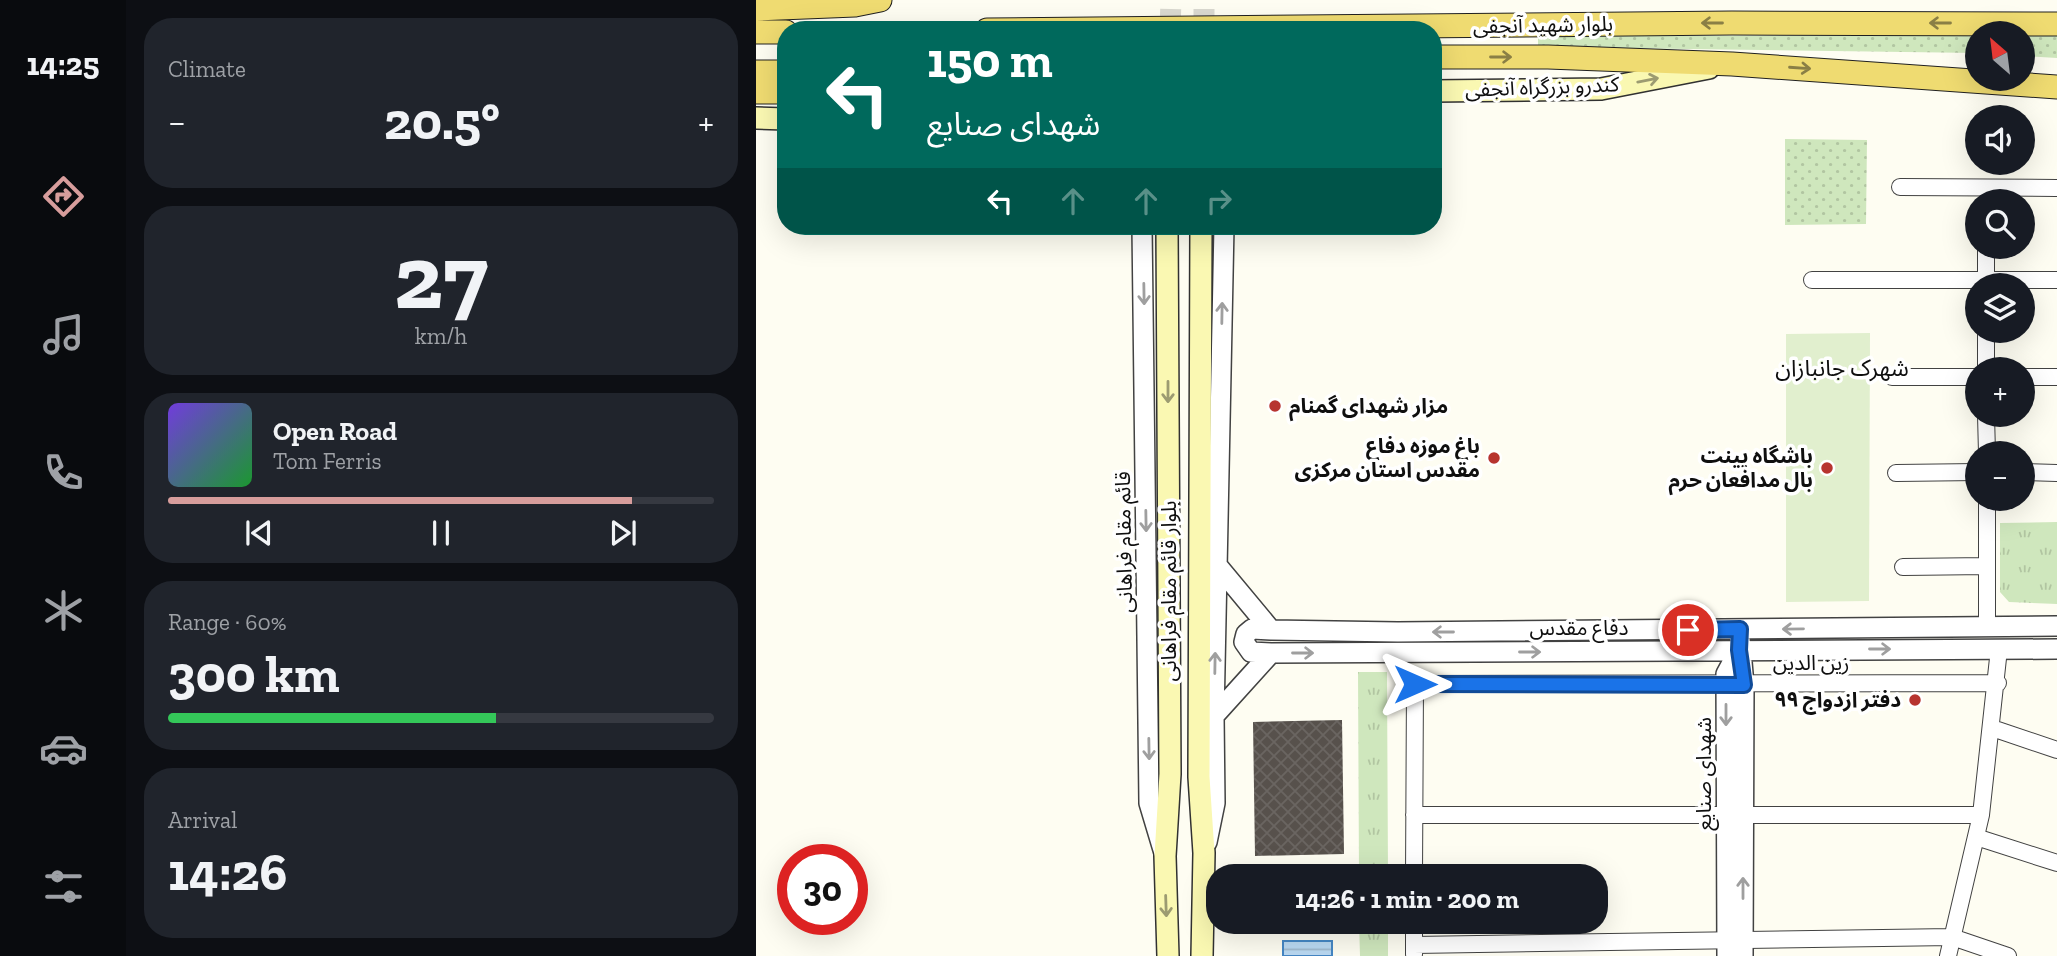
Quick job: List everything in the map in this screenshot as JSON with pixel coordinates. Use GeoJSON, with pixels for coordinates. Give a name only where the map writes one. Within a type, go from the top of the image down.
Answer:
{"type":"FeatureCollection","features":[{"type":"Feature","properties":{"kind":"main road"},"geometry":{"type":"LineString","coordinates":[[756,9],[855,5],[880,0]]}},
{"type":"Feature","properties":{"kind":"main road","name":"بلوار شهید آنجفی"},"geometry":{"type":"LineString","coordinates":[[1442,26],[2057,24]]}},
{"type":"Feature","properties":{"kind":"main road"},"geometry":{"type":"LineString","coordinates":[[756,32],[777,32]]}},
{"type":"Feature","properties":{"kind":"main road","name":"بلوار شهید آنجفی"},"geometry":{"type":"LineString","coordinates":[[1442,57],[1548,57],[1732,64],[2057,87]]}},
{"type":"Feature","properties":{"kind":"main road","name":"کندرو بزرگراه آنجفی"},"geometry":{"type":"LineString","coordinates":[[1442,91],[1601,89],[1732,64]]}},
{"type":"Feature","properties":{"kind":"main road"},"geometry":{"type":"LineString","coordinates":[[756,72],[777,72]]}},
{"type":"Feature","properties":{"kind":"main road"},"geometry":{"type":"LineString","coordinates":[[756,92],[777,92]]}},
{"type":"Feature","properties":{"kind":"main road"},"geometry":{"type":"LineString","coordinates":[[756,118],[777,119]]}},
{"type":"Feature","properties":{"kind":"main road","name":"بلوار قائم مقام فراهانی"},"geometry":{"type":"LineString","coordinates":[[1167,235],[1170,774],[1165,856],[1168,956]]}},
{"type":"Feature","properties":{"kind":"main road","name":"بلوار قائم مقام فراهانی"},"geometry":{"type":"LineString","coordinates":[[1201,235],[1199,777],[1205,853],[1202,956]]}},
{"type":"Feature","properties":{"kind":"street"},"geometry":{"type":"LineString","coordinates":[[1900,187],[1965,192]]}},
{"type":"Feature","properties":{"kind":"street"},"geometry":{"type":"LineString","coordinates":[[2035,190],[2057,188]]}},
{"type":"Feature","properties":{"kind":"street","name":"قائم مقام فراهانی"},"geometry":{"type":"LineString","coordinates":[[1142,235],[1149,803],[1165,856]]}},
{"type":"Feature","properties":{"kind":"street"},"geometry":{"type":"LineString","coordinates":[[1205,853],[1215,803],[1214,716],[1224,235]]}},
{"type":"Feature","properties":{"kind":"street"},"geometry":{"type":"LineString","coordinates":[[1812,281],[1965,283]]}},
{"type":"Feature","properties":{"kind":"street"},"geometry":{"type":"LineString","coordinates":[[2035,282],[2057,281]]}},
{"type":"Feature","properties":{"kind":"street"},"geometry":{"type":"LineString","coordinates":[[1892,377],[1965,377]]}},
{"type":"Feature","properties":{"kind":"street"},"geometry":{"type":"LineString","coordinates":[[2035,377],[2057,377]]}},
{"type":"Feature","properties":{"kind":"street"},"geometry":{"type":"LineString","coordinates":[[1896,473],[1965,472]]}},
{"type":"Feature","properties":{"kind":"street"},"geometry":{"type":"LineString","coordinates":[[2035,472],[2057,472]]}},
{"type":"Feature","properties":{"kind":"street"},"geometry":{"type":"LineString","coordinates":[[1987,511],[1987,627]]}},
{"type":"Feature","properties":{"kind":"street"},"geometry":{"type":"LineString","coordinates":[[1217,565],[1271,630]]}},
{"type":"Feature","properties":{"kind":"street"},"geometry":{"type":"LineString","coordinates":[[1902,567],[1987,566]]}},
{"type":"Feature","properties":{"kind":"street","name":"دفاع مقدس"},"geometry":{"type":"LineString","coordinates":[[1271,630],[2057,626]]}},
{"type":"Feature","properties":{"kind":"street"},"geometry":{"type":"LineString","coordinates":[[1271,630],[1252,629],[1246,634],[1244,642],[1251,652],[1271,653]]}},
{"type":"Feature","properties":{"kind":"street","name":"شهدای صنایع"},"geometry":{"type":"LineString","coordinates":[[1735,948],[1735,685],[1740,629]]}},
{"type":"Feature","properties":{"kind":"street"},"geometry":{"type":"LineString","coordinates":[[1948,956],[1981,815],[1998,683],[1999,649]]}},
{"type":"Feature","properties":{"kind":"street","name":"دفاع مقدس"},"geometry":{"type":"LineString","coordinates":[[1271,653],[2057,649]]}},
{"type":"Feature","properties":{"kind":"street"},"geometry":{"type":"LineString","coordinates":[[1214,716],[1271,653]]}},
{"type":"Feature","properties":{"kind":"street","name":"زین الدین"},"geometry":{"type":"LineString","coordinates":[[1414,815],[1415,684],[1998,683]]}},
{"type":"Feature","properties":{"kind":"street"},"geometry":{"type":"LineString","coordinates":[[1992,728],[2057,750]]}},
{"type":"Feature","properties":{"kind":"street"},"geometry":{"type":"LineString","coordinates":[[1414,864],[1414,815],[1981,815]]}},
{"type":"Feature","properties":{"kind":"street"},"geometry":{"type":"LineString","coordinates":[[1976,836],[2057,863]]}},
{"type":"Feature","properties":{"kind":"street"},"geometry":{"type":"LineString","coordinates":[[1413,951],[1735,948],[1952,937],[2008,956]]}},
{"type":"Feature","properties":{"kind":"green space"},"geometry":{"type":"Polygon","coordinates":[[[1965,35],[1965,53],[1538,47],[1538,36],[1965,35]]]}},
{"type":"Feature","properties":{"kind":"green space"},"geometry":{"type":"Polygon","coordinates":[[[2035,35],[2057,35],[2057,58],[2035,57],[2035,35]]]}},
{"type":"Feature","properties":{"kind":"green space"},"geometry":{"type":"Polygon","coordinates":[[[1785,139],[1867,140],[1866,224],[1785,225],[1785,139]]]}},
{"type":"Feature","properties":{"kind":"green space","name":"باشگاه پینت بال مدافعان حرم"},"geometry":{"type":"Polygon","coordinates":[[[1870,333],[1869,601],[1786,602],[1786,334],[1870,333]]]}},
{"type":"Feature","properties":{"kind":"green space"},"geometry":{"type":"Polygon","coordinates":[[[2057,522],[2057,604],[2009,602],[2000,592],[2000,523],[2057,522]]]}},
{"type":"Feature","properties":{"kind":"green space"},"geometry":{"type":"Polygon","coordinates":[[[1358,672],[1387,672],[1388,864],[1359,864],[1358,672]]]}},
{"type":"Feature","properties":{"kind":"green space"},"geometry":{"type":"Polygon","coordinates":[[[1359,934],[1388,934],[1388,956],[1360,956],[1359,934]]]}},
{"type":"Feature","properties":{"kind":"water"},"geometry":{"type":"Polygon","coordinates":[[[1283,941],[1332,941],[1332,956],[1283,956],[1283,941]]]}},
{"type":"Feature","properties":{"kind":"building"},"geometry":{"type":"Polygon","coordinates":[[[1342,720],[1344,854],[1255,856],[1253,722],[1342,720]]]}},
{"type":"Feature","properties":{"kind":"tunnel"},"geometry":{"type":"LineString","coordinates":[[1170,21],[1171,0]]}},
{"type":"Feature","properties":{"kind":"tunnel"},"geometry":{"type":"LineString","coordinates":[[1204,0],[1204,21]]}},
{"type":"Feature","properties":{"kind":"place","name":"مزار شهدای گمنام"},"geometry":{"type":"Point","coordinates":[1275,406]}},
{"type":"Feature","properties":{"kind":"place","name":"باغ موزه دفاع مقدس استان مرکزی"},"geometry":{"type":"Point","coordinates":[1494,458]}},
{"type":"Feature","properties":{"kind":"place","name":"باشگاه پینت بال مدافعان حرم"},"geometry":{"type":"Point","coordinates":[1827,468]}},
{"type":"Feature","properties":{"kind":"place","name":"دفتر ازدواج ۹۹"},"geometry":{"type":"Point","coordinates":[1915,700]}},
{"type":"Feature","properties":{"kind":"district","name":"شهرک جانبازان"},"geometry":{"type":"Point","coordinates":[1842,368]}},
{"type":"Feature","properties":{"kind":"route"},"geometry":{"type":"LineString","coordinates":[[1415,684],[1744,685],[1744,670],[1739,650],[1740,629],[1688,630]]}}]}
